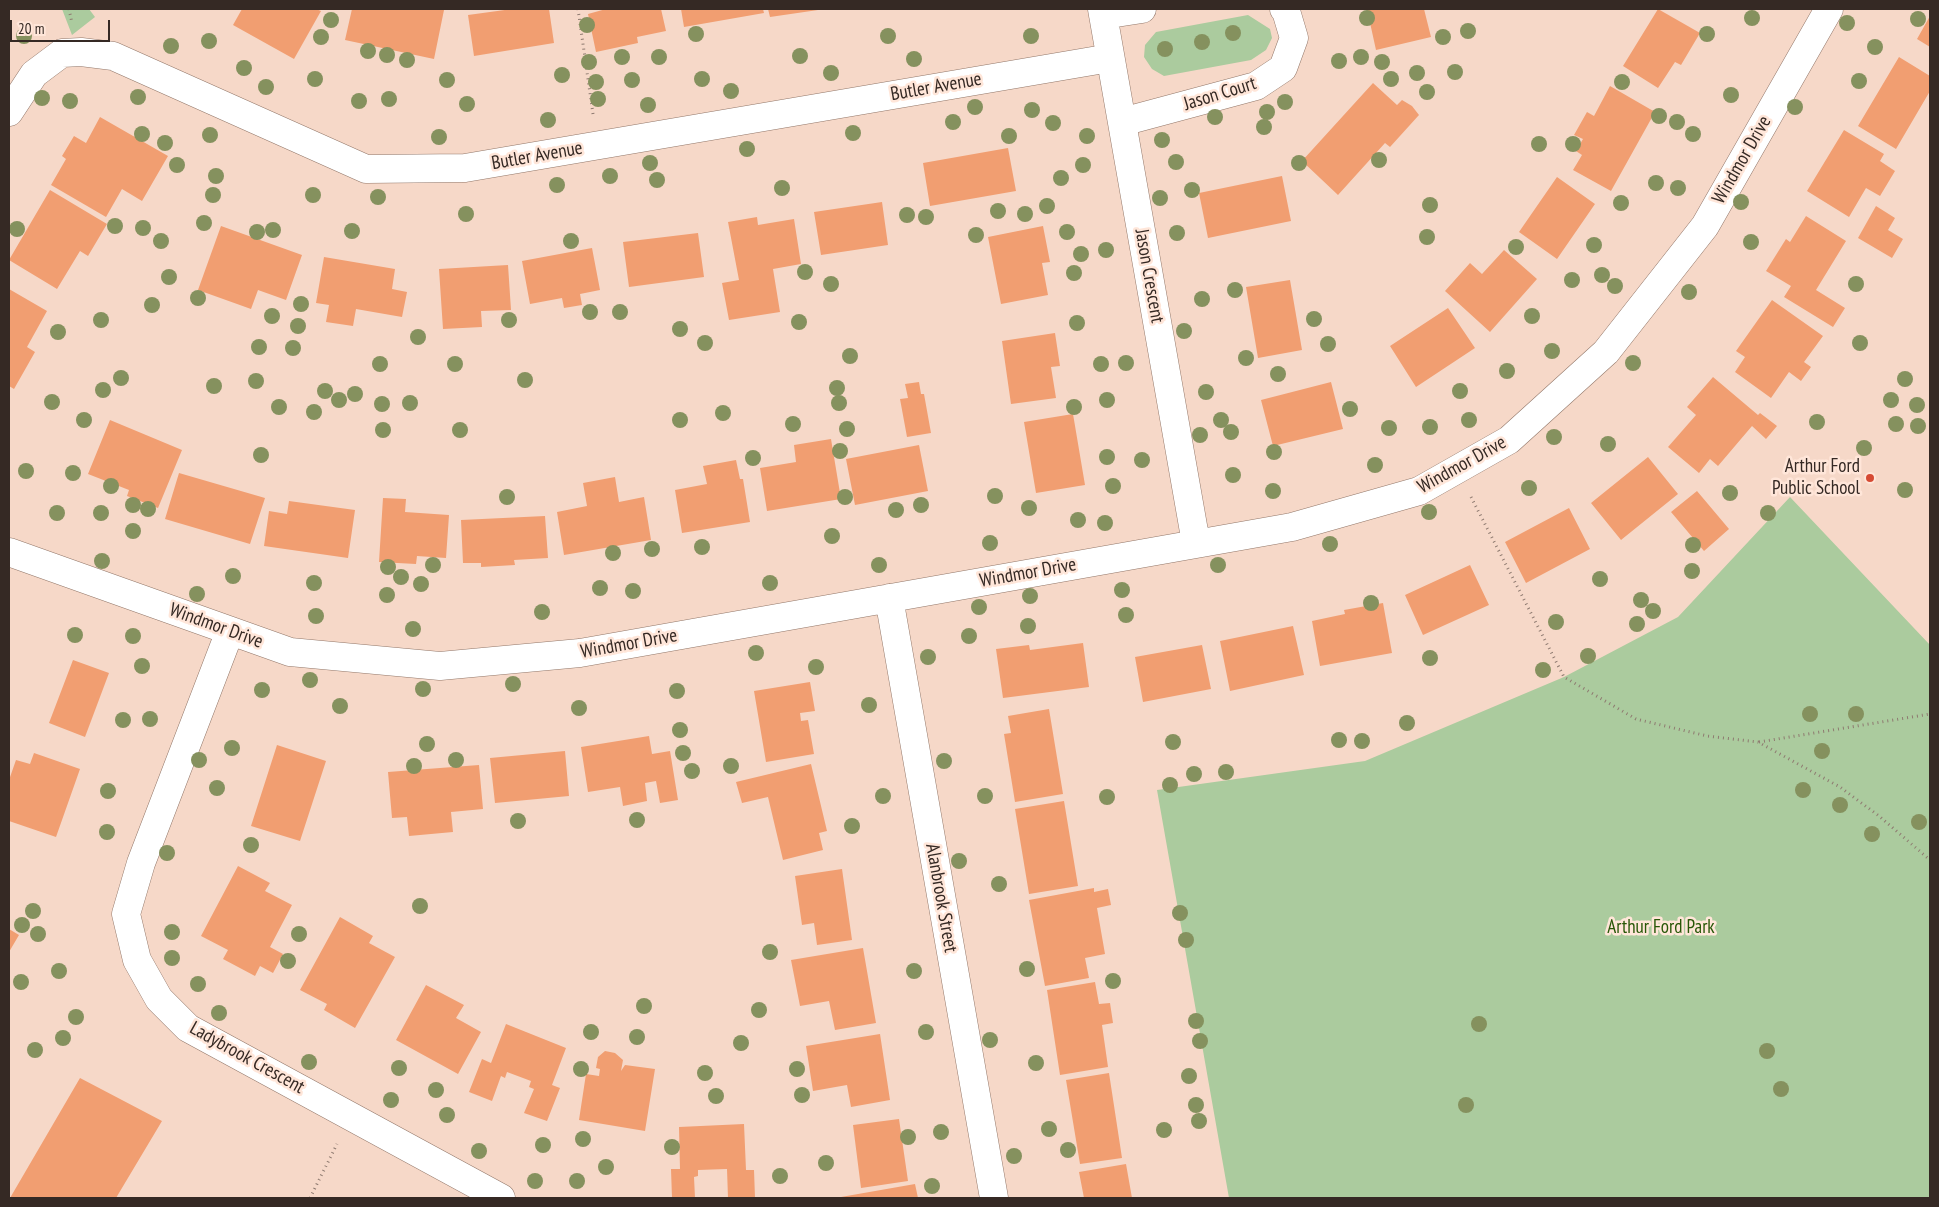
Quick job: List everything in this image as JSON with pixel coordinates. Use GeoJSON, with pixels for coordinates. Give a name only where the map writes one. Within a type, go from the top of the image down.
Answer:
{"type":"FeatureCollection","features":[{"type":"Feature","properties":{"kind":"street"},"geometry":{"type":"LineString","coordinates":[[1102,12],[1142,9]]}},
{"type":"Feature","properties":{"kind":"street","name":"Jason Court"},"geometry":{"type":"LineString","coordinates":[[1122,122],[1256,86],[1283,68],[1294,38],[1286,10],[1284,9]]}},
{"type":"Feature","properties":{"kind":"street","name":"Windmor Drive"},"geometry":{"type":"LineString","coordinates":[[9,552],[290,652],[440,666],[580,653],[1292,527],[1419,491],[1509,440],[1606,352],[1704,226],[1829,9]]}},
{"type":"Feature","properties":{"kind":"street","name":"Jason Crescent"},"geometry":{"type":"LineString","coordinates":[[1102,12],[1196,544]]}},
{"type":"Feature","properties":{"kind":"street","name":"Butler Avenue"},"geometry":{"type":"LineString","coordinates":[[9,112],[34,74],[62,53],[81,52],[113,56],[366,170],[465,168],[1110,58]]}},
{"type":"Feature","properties":{"kind":"street","name":"Alanbrook Street"},"geometry":{"type":"LineString","coordinates":[[889,598],[994,1198]]}},
{"type":"Feature","properties":{"kind":"street","name":"Ladybrook Crescent"},"geometry":{"type":"LineString","coordinates":[[230,631],[141,863],[126,914],[137,960],[159,999],[188,1028],[501,1198]]}},
{"type":"Feature","properties":{"kind":"path"},"geometry":{"type":"LineString","coordinates":[[578,9],[598,146]]}},
{"type":"Feature","properties":{"kind":"path"},"geometry":{"type":"LineString","coordinates":[[1467,489],[1564,677],[1636,719],[1707,736],[1758,742],[1930,714]]}},
{"type":"Feature","properties":{"kind":"path"},"geometry":{"type":"LineString","coordinates":[[1758,742],[1840,787],[1879,816],[1930,860]]}},
{"type":"Feature","properties":{"kind":"path"},"geometry":{"type":"LineString","coordinates":[[310,1198],[351,1116]]}},
{"type":"Feature","properties":{"kind":"green space"},"geometry":{"type":"Polygon","coordinates":[[[62,9],[89,9],[95,17],[72,35],[62,9]]]}},
{"type":"Feature","properties":{"kind":"green space"},"geometry":{"type":"Polygon","coordinates":[[[1248,15],[1270,29],[1272,38],[1266,50],[1251,60],[1164,76],[1152,69],[1144,57],[1145,45],[1156,32],[1248,15]]]}},
{"type":"Feature","properties":{"kind":"green space","name":"Arthur Ford Park"},"geometry":{"type":"Polygon","coordinates":[[[1790,497],[1930,645],[1930,1198],[1229,1198],[1157,790],[1365,761],[1564,677],[1678,617],[1790,497]]]}},
{"type":"Feature","properties":{"kind":"building"},"geometry":{"type":"Polygon","coordinates":[[[242,9],[316,9],[321,11],[294,59],[233,25],[242,9]]]}},
{"type":"Feature","properties":{"kind":"building"},"geometry":{"type":"Polygon","coordinates":[[[352,9],[444,10],[434,59],[345,40],[352,9]]]}},
{"type":"Feature","properties":{"kind":"building"},"geometry":{"type":"Polygon","coordinates":[[[512,9],[549,9],[554,43],[474,56],[468,15],[512,9]]]}},
{"type":"Feature","properties":{"kind":"building"},"geometry":{"type":"Polygon","coordinates":[[[606,9],[661,9],[666,31],[637,37],[638,43],[596,52],[588,14],[606,9]]]}},
{"type":"Feature","properties":{"kind":"building"},"geometry":{"type":"Polygon","coordinates":[[[681,9],[763,9],[764,13],[684,27],[681,9]]]}},
{"type":"Feature","properties":{"kind":"building"},"geometry":{"type":"Polygon","coordinates":[[[768,9],[818,9],[818,10],[770,17],[768,9]]]}},
{"type":"Feature","properties":{"kind":"building"},"geometry":{"type":"Polygon","coordinates":[[[1367,9],[1424,9],[1431,37],[1376,50],[1367,9]]]}},
{"type":"Feature","properties":{"kind":"building"},"geometry":{"type":"Polygon","coordinates":[[[1658,9],[1700,33],[1681,65],[1675,62],[1658,88],[1623,66],[1658,9]]]}},
{"type":"Feature","properties":{"kind":"building"},"geometry":{"type":"Polygon","coordinates":[[[1930,16],[1930,47],[1917,39],[1930,16]]]}},
{"type":"Feature","properties":{"kind":"building"},"geometry":{"type":"Polygon","coordinates":[[[1899,57],[1930,76],[1930,91],[1896,149],[1858,126],[1899,57]]]}},
{"type":"Feature","properties":{"kind":"building"},"geometry":{"type":"Polygon","coordinates":[[[1373,83],[1397,105],[1402,100],[1412,106],[1419,115],[1390,147],[1385,143],[1338,195],[1302,161],[1373,83]]]}},
{"type":"Feature","properties":{"kind":"building"},"geometry":{"type":"Polygon","coordinates":[[[1610,86],[1655,112],[1611,191],[1573,170],[1582,155],[1576,151],[1583,139],[1574,135],[1587,112],[1594,116],[1610,86]]]}},
{"type":"Feature","properties":{"kind":"building"},"geometry":{"type":"Polygon","coordinates":[[[100,117],[168,156],[142,201],[122,189],[106,217],[51,185],[66,159],[62,156],[74,136],[86,143],[100,117]]]}},
{"type":"Feature","properties":{"kind":"building"},"geometry":{"type":"Polygon","coordinates":[[[1844,130],[1884,154],[1880,161],[1895,171],[1880,196],[1866,188],[1849,217],[1807,191],[1844,130]]]}},
{"type":"Feature","properties":{"kind":"building"},"geometry":{"type":"Polygon","coordinates":[[[1008,148],[1016,191],[930,206],[923,163],[1008,148]]]}},
{"type":"Feature","properties":{"kind":"building"},"geometry":{"type":"Polygon","coordinates":[[[1282,176],[1291,221],[1208,238],[1199,193],[1282,176]]]}},
{"type":"Feature","properties":{"kind":"building"},"geometry":{"type":"Polygon","coordinates":[[[1557,177],[1595,204],[1557,259],[1519,232],[1557,177]]]}},
{"type":"Feature","properties":{"kind":"building"},"geometry":{"type":"Polygon","coordinates":[[[50,190],[107,224],[88,256],[80,251],[57,289],[9,260],[50,190]]]}},
{"type":"Feature","properties":{"kind":"building"},"geometry":{"type":"Polygon","coordinates":[[[882,202],[888,245],[821,255],[814,212],[882,202]]]}},
{"type":"Feature","properties":{"kind":"building"},"geometry":{"type":"Polygon","coordinates":[[[1876,206],[1895,218],[1888,230],[1903,239],[1892,258],[1858,238],[1876,206]]]}},
{"type":"Feature","properties":{"kind":"building"},"geometry":{"type":"Polygon","coordinates":[[[1806,216],[1846,241],[1816,290],[1845,308],[1833,327],[1784,297],[1791,286],[1766,271],[1786,239],[1790,242],[1806,216]]]}},
{"type":"Feature","properties":{"kind":"building"},"geometry":{"type":"Polygon","coordinates":[[[757,217],[758,225],[794,219],[801,264],[773,269],[780,312],[729,320],[722,283],[739,280],[728,222],[757,217]]]}},
{"type":"Feature","properties":{"kind":"building"},"geometry":{"type":"Polygon","coordinates":[[[221,226],[302,255],[286,300],[258,290],[251,309],[198,290],[221,226]]]}},
{"type":"Feature","properties":{"kind":"building"},"geometry":{"type":"Polygon","coordinates":[[[1043,226],[1050,262],[1042,263],[1048,295],[1001,304],[988,237],[1043,226]]]}},
{"type":"Feature","properties":{"kind":"building"},"geometry":{"type":"Polygon","coordinates":[[[698,233],[704,277],[629,287],[623,242],[698,233]]]}},
{"type":"Feature","properties":{"kind":"building"},"geometry":{"type":"Polygon","coordinates":[[[592,248],[600,290],[580,294],[582,305],[564,308],[562,298],[530,304],[522,261],[592,248]]]}},
{"type":"Feature","properties":{"kind":"building"},"geometry":{"type":"Polygon","coordinates":[[[1504,250],[1537,279],[1490,332],[1445,291],[1470,263],[1482,274],[1504,250]]]}},
{"type":"Feature","properties":{"kind":"building"},"geometry":{"type":"Polygon","coordinates":[[[324,257],[395,269],[392,289],[407,292],[402,317],[356,309],[353,326],[326,322],[329,305],[316,303],[324,257]]]}},
{"type":"Feature","properties":{"kind":"building"},"geometry":{"type":"Polygon","coordinates":[[[508,265],[511,310],[481,311],[482,327],[443,329],[439,269],[508,265]]]}},
{"type":"Feature","properties":{"kind":"building"},"geometry":{"type":"Polygon","coordinates":[[[1290,280],[1302,350],[1258,358],[1246,287],[1290,280]]]}},
{"type":"Feature","properties":{"kind":"building"},"geometry":{"type":"Polygon","coordinates":[[[9,289],[47,311],[27,347],[35,352],[14,389],[9,386],[9,289]]]}},
{"type":"Feature","properties":{"kind":"building"},"geometry":{"type":"Polygon","coordinates":[[[1772,300],[1823,336],[1804,362],[1811,367],[1801,381],[1789,372],[1771,398],[1735,372],[1745,357],[1736,351],[1772,300]]]}},
{"type":"Feature","properties":{"kind":"building"},"geometry":{"type":"Polygon","coordinates":[[[1448,308],[1475,348],[1416,387],[1390,346],[1448,308]]]}},
{"type":"Feature","properties":{"kind":"building"},"geometry":{"type":"Polygon","coordinates":[[[1055,333],[1060,366],[1051,367],[1056,398],[1011,404],[1002,341],[1055,333]]]}},
{"type":"Feature","properties":{"kind":"building"},"geometry":{"type":"Polygon","coordinates":[[[1713,377],[1758,415],[1760,413],[1777,426],[1766,439],[1752,426],[1718,466],[1710,459],[1699,473],[1668,447],[1696,415],[1687,407],[1713,377]]]}},
{"type":"Feature","properties":{"kind":"building"},"geometry":{"type":"Polygon","coordinates":[[[919,382],[921,394],[924,394],[931,433],[907,437],[900,399],[908,398],[905,384],[919,382]]]}},
{"type":"Feature","properties":{"kind":"building"},"geometry":{"type":"Polygon","coordinates":[[[1331,382],[1343,429],[1273,446],[1261,400],[1331,382]]]}},
{"type":"Feature","properties":{"kind":"building"},"geometry":{"type":"Polygon","coordinates":[[[1073,414],[1085,485],[1036,493],[1024,422],[1073,414]]]}},
{"type":"Feature","properties":{"kind":"building"},"geometry":{"type":"Polygon","coordinates":[[[110,420],[182,450],[158,508],[127,496],[129,490],[88,474],[110,420]]]}},
{"type":"Feature","properties":{"kind":"building"},"geometry":{"type":"Polygon","coordinates":[[[831,439],[841,499],[767,511],[760,468],[796,462],[794,445],[831,439]]]}},
{"type":"Feature","properties":{"kind":"building"},"geometry":{"type":"Polygon","coordinates":[[[919,445],[928,491],[855,505],[846,459],[919,445]]]}},
{"type":"Feature","properties":{"kind":"building"},"geometry":{"type":"Polygon","coordinates":[[[1648,457],[1678,494],[1621,540],[1591,503],[1648,457]]]}},
{"type":"Feature","properties":{"kind":"building"},"geometry":{"type":"Polygon","coordinates":[[[736,460],[740,479],[743,479],[750,522],[682,533],[675,490],[707,484],[703,466],[736,460]]]}},
{"type":"Feature","properties":{"kind":"building"},"geometry":{"type":"Polygon","coordinates":[[[179,473],[265,498],[250,544],[165,519],[179,473]]]}},
{"type":"Feature","properties":{"kind":"building"},"geometry":{"type":"Polygon","coordinates":[[[615,477],[619,502],[644,497],[651,540],[564,555],[557,512],[587,506],[583,483],[615,477]]]}},
{"type":"Feature","properties":{"kind":"building"},"geometry":{"type":"Polygon","coordinates":[[[1697,491],[1729,529],[1704,551],[1671,512],[1697,491]]]}},
{"type":"Feature","properties":{"kind":"building"},"geometry":{"type":"Polygon","coordinates":[[[383,498],[406,499],[405,512],[449,515],[446,558],[417,556],[416,564],[379,562],[383,498]]]}},
{"type":"Feature","properties":{"kind":"building"},"geometry":{"type":"Polygon","coordinates":[[[289,501],[355,510],[348,558],[264,546],[269,511],[287,514],[289,501]]]}},
{"type":"Feature","properties":{"kind":"building"},"geometry":{"type":"Polygon","coordinates":[[[1569,508],[1590,549],[1526,583],[1505,542],[1569,508]]]}},
{"type":"Feature","properties":{"kind":"building"},"geometry":{"type":"Polygon","coordinates":[[[545,516],[548,558],[514,560],[515,565],[481,567],[481,563],[463,563],[461,520],[545,516]]]}},
{"type":"Feature","properties":{"kind":"building"},"geometry":{"type":"Polygon","coordinates":[[[1470,565],[1489,605],[1423,635],[1405,595],[1470,565]]]}},
{"type":"Feature","properties":{"kind":"building"},"geometry":{"type":"Polygon","coordinates":[[[1383,603],[1392,653],[1320,666],[1312,621],[1345,614],[1344,610],[1383,603]]]}},
{"type":"Feature","properties":{"kind":"building"},"geometry":{"type":"Polygon","coordinates":[[[1293,626],[1304,675],[1230,691],[1220,641],[1293,626]]]}},
{"type":"Feature","properties":{"kind":"building"},"geometry":{"type":"Polygon","coordinates":[[[1083,643],[1089,687],[1003,698],[996,649],[1029,645],[1030,650],[1083,643]]]}},
{"type":"Feature","properties":{"kind":"building"},"geometry":{"type":"Polygon","coordinates":[[[1202,645],[1211,689],[1143,702],[1135,657],[1202,645]]]}},
{"type":"Feature","properties":{"kind":"building"},"geometry":{"type":"Polygon","coordinates":[[[73,660],[109,673],[85,737],[49,723],[73,660]]]}},
{"type":"Feature","properties":{"kind":"building"},"geometry":{"type":"Polygon","coordinates":[[[810,682],[815,711],[800,713],[801,721],[808,720],[814,754],[766,762],[754,691],[810,682]]]}},
{"type":"Feature","properties":{"kind":"building"},"geometry":{"type":"Polygon","coordinates":[[[1049,709],[1063,794],[1015,802],[1004,734],[1011,733],[1008,716],[1049,709]]]}},
{"type":"Feature","properties":{"kind":"building"},"geometry":{"type":"Polygon","coordinates":[[[649,736],[652,754],[670,751],[678,800],[660,803],[656,781],[645,783],[647,801],[623,806],[620,787],[588,792],[581,747],[649,736]]]}},
{"type":"Feature","properties":{"kind":"building"},"geometry":{"type":"Polygon","coordinates":[[[277,745],[326,761],[300,841],[251,826],[277,745]]]}},
{"type":"Feature","properties":{"kind":"building"},"geometry":{"type":"Polygon","coordinates":[[[565,751],[569,796],[495,803],[490,758],[565,751]]]}},
{"type":"Feature","properties":{"kind":"building"},"geometry":{"type":"Polygon","coordinates":[[[34,753],[80,769],[56,837],[9,821],[9,780],[16,760],[30,764],[34,753]]]}},
{"type":"Feature","properties":{"kind":"building"},"geometry":{"type":"Polygon","coordinates":[[[811,764],[827,831],[819,833],[823,850],[783,860],[768,797],[742,803],[736,782],[811,764]]]}},
{"type":"Feature","properties":{"kind":"building"},"geometry":{"type":"Polygon","coordinates":[[[479,765],[483,809],[451,812],[453,832],[409,836],[407,817],[392,818],[388,772],[479,765]]]}},
{"type":"Feature","properties":{"kind":"building"},"geometry":{"type":"Polygon","coordinates":[[[1064,801],[1078,886],[1029,894],[1015,809],[1064,801]]]}},
{"type":"Feature","properties":{"kind":"building"},"geometry":{"type":"Polygon","coordinates":[[[238,866],[270,883],[265,891],[292,905],[270,947],[283,954],[273,973],[260,966],[255,976],[223,959],[228,950],[201,936],[238,866]]]}},
{"type":"Feature","properties":{"kind":"building"},"geometry":{"type":"Polygon","coordinates":[[[842,869],[852,940],[817,945],[814,923],[802,925],[795,876],[842,869]]]}},
{"type":"Feature","properties":{"kind":"building"},"geometry":{"type":"Polygon","coordinates":[[[1094,888],[1094,892],[1108,889],[1111,905],[1097,908],[1105,954],[1085,958],[1089,978],[1045,986],[1029,900],[1094,888]]]}},
{"type":"Feature","properties":{"kind":"building"},"geometry":{"type":"Polygon","coordinates":[[[340,917],[373,936],[369,943],[395,957],[355,1028],[324,1010],[327,1004],[300,990],[340,917]]]}},
{"type":"Feature","properties":{"kind":"building"},"geometry":{"type":"Polygon","coordinates":[[[9,929],[19,935],[9,952],[9,929]]]}},
{"type":"Feature","properties":{"kind":"building"},"geometry":{"type":"Polygon","coordinates":[[[863,948],[876,1023],[835,1030],[829,1001],[800,1006],[791,960],[863,948]]]}},
{"type":"Feature","properties":{"kind":"building"},"geometry":{"type":"Polygon","coordinates":[[[1095,982],[1099,1004],[1110,1003],[1113,1023],[1102,1025],[1108,1067],[1060,1075],[1047,990],[1095,982]]]}},
{"type":"Feature","properties":{"kind":"building"},"geometry":{"type":"Polygon","coordinates":[[[426,985],[464,1005],[456,1018],[481,1032],[458,1074],[396,1040],[426,985]]]}},
{"type":"Feature","properties":{"kind":"building"},"geometry":{"type":"Polygon","coordinates":[[[506,1024],[566,1048],[552,1085],[560,1088],[547,1121],[524,1113],[534,1089],[529,1087],[531,1081],[507,1072],[505,1078],[501,1076],[492,1101],[469,1092],[482,1059],[491,1063],[506,1024]]]}},
{"type":"Feature","properties":{"kind":"building"},"geometry":{"type":"Polygon","coordinates":[[[880,1034],[890,1100],[851,1107],[847,1085],[813,1091],[806,1046],[880,1034]]]}},
{"type":"Feature","properties":{"kind":"building"},"geometry":{"type":"Polygon","coordinates":[[[605,1051],[615,1053],[623,1060],[621,1071],[625,1065],[655,1069],[645,1131],[579,1120],[586,1074],[599,1076],[600,1069],[596,1068],[598,1057],[605,1051]]]}},
{"type":"Feature","properties":{"kind":"building"},"geometry":{"type":"Polygon","coordinates":[[[1109,1073],[1122,1158],[1080,1164],[1066,1080],[1109,1073]]]}},
{"type":"Feature","properties":{"kind":"building"},"geometry":{"type":"Polygon","coordinates":[[[80,1078],[162,1121],[116,1198],[10,1198],[80,1078]]]}},
{"type":"Feature","properties":{"kind":"building"},"geometry":{"type":"Polygon","coordinates":[[[899,1119],[908,1181],[861,1188],[853,1125],[899,1119]]]}},
{"type":"Feature","properties":{"kind":"building"},"geometry":{"type":"Polygon","coordinates":[[[744,1124],[746,1170],[754,1170],[755,1198],[728,1198],[727,1169],[698,1170],[698,1176],[694,1177],[695,1198],[672,1198],[671,1169],[680,1169],[679,1127],[744,1124]]]}},
{"type":"Feature","properties":{"kind":"building"},"geometry":{"type":"Polygon","coordinates":[[[1126,1164],[1132,1198],[1084,1198],[1079,1172],[1126,1164]]]}},
{"type":"Feature","properties":{"kind":"building"},"geometry":{"type":"Polygon","coordinates":[[[915,1184],[918,1198],[841,1198],[841,1197],[915,1184]]]}},
{"type":"Feature","properties":{"kind":"place","name":"Arthur Ford Public School"},"geometry":{"type":"Point","coordinates":[1870,478]}}]}
